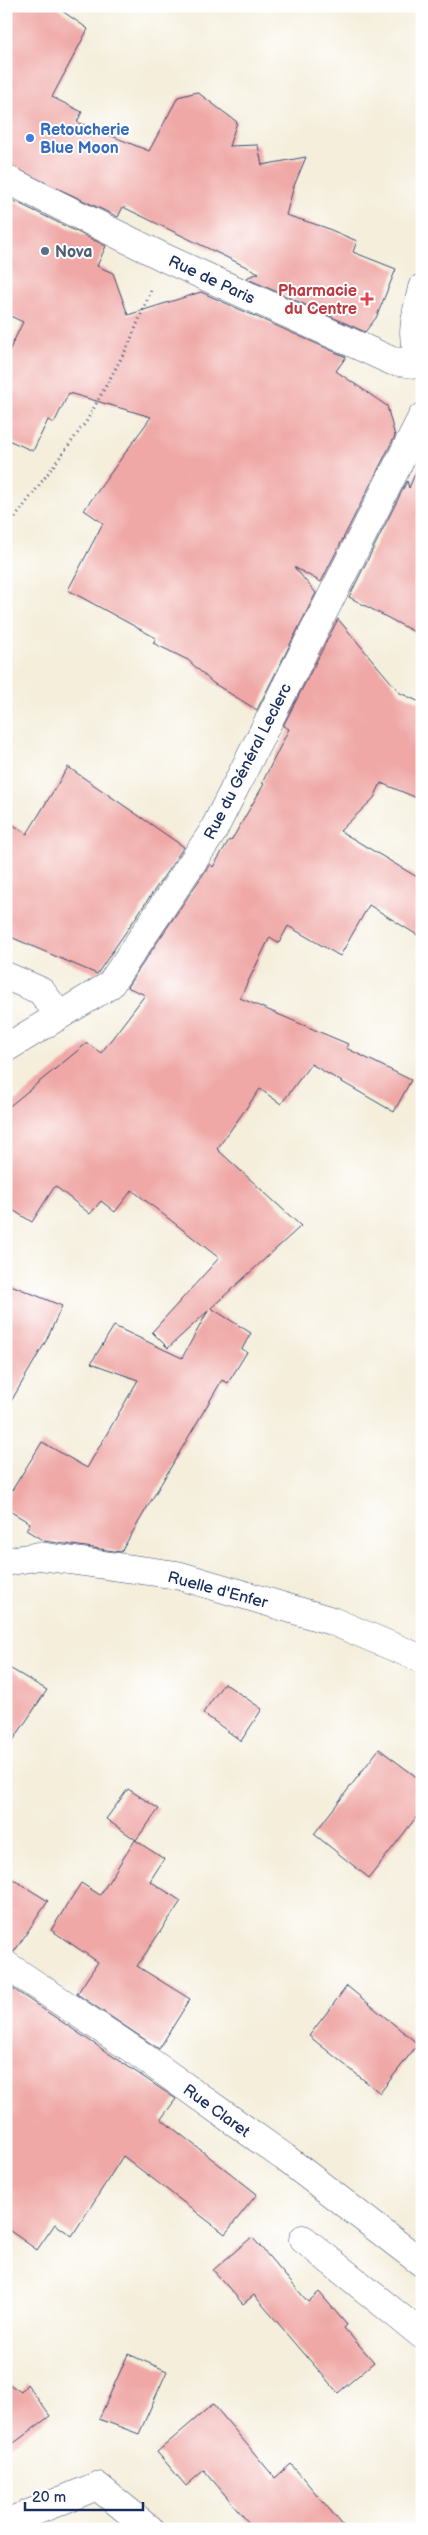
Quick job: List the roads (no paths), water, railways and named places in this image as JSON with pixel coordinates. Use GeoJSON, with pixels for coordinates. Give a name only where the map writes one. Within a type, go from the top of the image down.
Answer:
{"type":"FeatureCollection","features":[{"type":"Feature","properties":{"kind":"street","name":"Rue de Paris"},"geometry":{"type":"LineString","coordinates":[[6,179],[165,258],[392,361],[422,364]]}},
{"type":"Feature","properties":{"kind":"street"},"geometry":{"type":"LineString","coordinates":[[422,288],[413,341],[415,352],[422,364]]}},
{"type":"Feature","properties":{"kind":"street","name":"Rue du Général Leclerc"},"geometry":{"type":"LineString","coordinates":[[6,1048],[110,985],[212,832],[422,417]]}},
{"type":"Feature","properties":{"kind":"street"},"geometry":{"type":"LineString","coordinates":[[6,976],[41,991],[59,1016]]}},
{"type":"Feature","properties":{"kind":"street","name":"Ruelle d'Enfer"},"geometry":{"type":"LineString","coordinates":[[6,1562],[39,1556],[177,1575],[332,1621],[422,1659]]}},
{"type":"Feature","properties":{"kind":"street","name":"Rue Claret"},"geometry":{"type":"LineString","coordinates":[[6,1965],[134,2051],[268,2146],[422,2263]]}},
{"type":"Feature","properties":{"kind":"street"},"geometry":{"type":"LineString","coordinates":[[303,2239],[422,2335]]}},
{"type":"Feature","properties":{"kind":"street"},"geometry":{"type":"LineString","coordinates":[[6,2523],[97,2486],[150,2529]]}},
{"type":"Feature","properties":{"kind":"place","name":"Retoucherie Blue Moon"},"geometry":{"type":"Point","coordinates":[30,138]}},
{"type":"Feature","properties":{"kind":"place","name":"Nova"},"geometry":{"type":"Point","coordinates":[45,251]}},
{"type":"Feature","properties":{"kind":"place","name":"Pharmacie du Centre"},"geometry":{"type":"Point","coordinates":[367,299]}}]}
